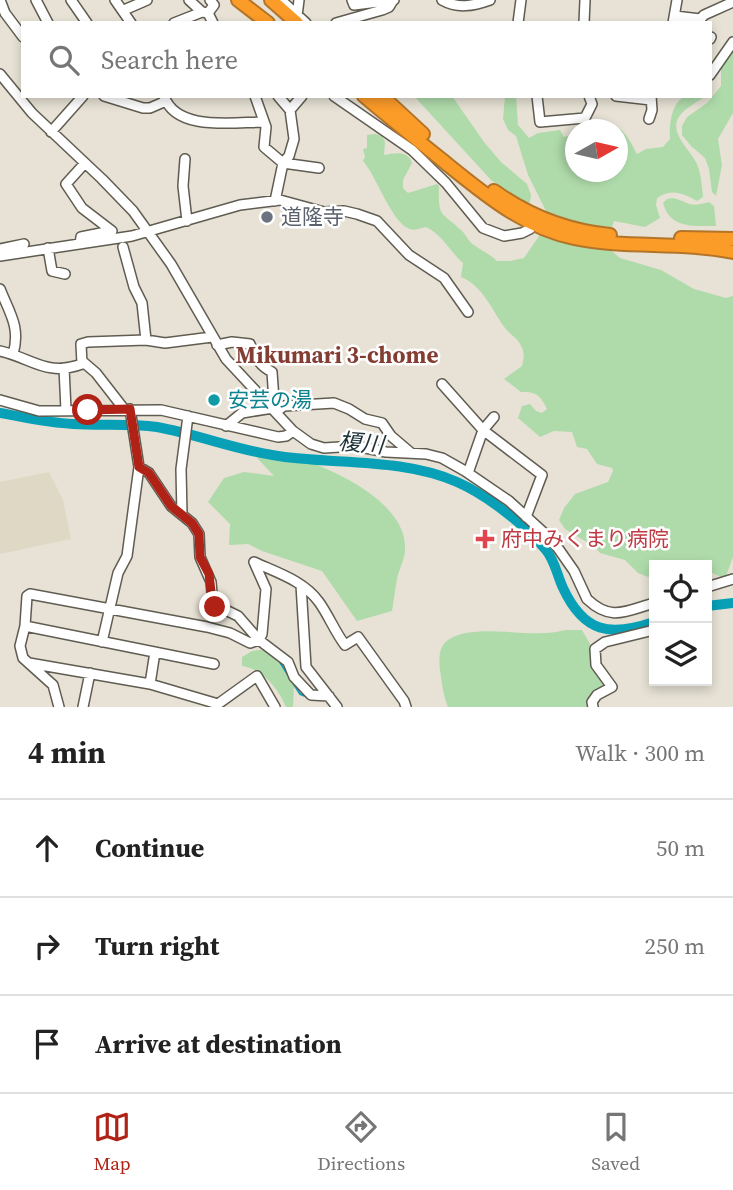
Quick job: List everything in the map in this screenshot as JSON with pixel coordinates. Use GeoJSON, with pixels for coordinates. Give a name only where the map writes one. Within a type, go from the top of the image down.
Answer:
{"type":"FeatureCollection","features":[{"type":"Feature","properties":{"kind":"highway"},"geometry":{"type":"LineString","coordinates":[[239,0],[265,21]]}},
{"type":"Feature","properties":{"kind":"highway"},"geometry":{"type":"LineString","coordinates":[[246,0],[272,21]]}},
{"type":"Feature","properties":{"kind":"highway"},"geometry":{"type":"LineString","coordinates":[[271,0],[297,19]]}},
{"type":"Feature","properties":{"kind":"highway"},"geometry":{"type":"LineString","coordinates":[[366,98],[466,180],[560,234],[733,252]]}},
{"type":"Feature","properties":{"kind":"highway"},"geometry":{"type":"LineString","coordinates":[[384,98],[518,212]]}},
{"type":"Feature","properties":{"kind":"highway"},"geometry":{"type":"LineString","coordinates":[[621,240],[733,239]]}},
{"type":"Feature","properties":{"kind":"street"},"geometry":{"type":"LineString","coordinates":[[0,0],[5,13],[21,34]]}},
{"type":"Feature","properties":{"kind":"street"},"geometry":{"type":"LineString","coordinates":[[36,0],[47,21]]}},
{"type":"Feature","properties":{"kind":"street"},"geometry":{"type":"LineString","coordinates":[[71,0],[86,21]]}},
{"type":"Feature","properties":{"kind":"street"},"geometry":{"type":"LineString","coordinates":[[115,0],[130,21]]}},
{"type":"Feature","properties":{"kind":"street"},"geometry":{"type":"LineString","coordinates":[[124,10],[147,0]]}},
{"type":"Feature","properties":{"kind":"street"},"geometry":{"type":"LineString","coordinates":[[189,0],[208,16]]}},
{"type":"Feature","properties":{"kind":"street"},"geometry":{"type":"LineString","coordinates":[[184,21],[208,16],[214,5],[210,0]]}},
{"type":"Feature","properties":{"kind":"street"},"geometry":{"type":"LineString","coordinates":[[281,0],[297,19]]}},
{"type":"Feature","properties":{"kind":"street"},"geometry":{"type":"LineString","coordinates":[[297,19],[299,0]]}},
{"type":"Feature","properties":{"kind":"street"},"geometry":{"type":"LineString","coordinates":[[352,0],[354,5],[393,1]]}},
{"type":"Feature","properties":{"kind":"street"},"geometry":{"type":"LineString","coordinates":[[442,0],[460,6],[473,6],[490,0]]}},
{"type":"Feature","properties":{"kind":"street"},"geometry":{"type":"LineString","coordinates":[[518,21],[521,0]]}},
{"type":"Feature","properties":{"kind":"street"},"geometry":{"type":"LineString","coordinates":[[584,21],[585,0]]}},
{"type":"Feature","properties":{"kind":"street"},"geometry":{"type":"LineString","coordinates":[[677,0],[674,20],[698,21],[704,15],[733,2]]}},
{"type":"Feature","properties":{"kind":"street"},"geometry":{"type":"LineString","coordinates":[[343,21],[382,10],[389,7],[393,1]]}},
{"type":"Feature","properties":{"kind":"street"},"geometry":{"type":"LineString","coordinates":[[712,72],[733,42]]}},
{"type":"Feature","properties":{"kind":"street"},"geometry":{"type":"LineString","coordinates":[[0,74],[51,132],[133,211],[171,264],[226,359],[293,431],[311,444],[324,448],[355,446],[442,458],[509,501],[553,541],[566,557],[587,599],[607,614],[649,604]]}},
{"type":"Feature","properties":{"kind":"street"},"geometry":{"type":"LineString","coordinates":[[51,132],[81,98]]}},
{"type":"Feature","properties":{"kind":"street"},"geometry":{"type":"LineString","coordinates":[[110,98],[143,108],[150,108],[165,99],[174,112],[199,121],[264,122]]}},
{"type":"Feature","properties":{"kind":"street"},"geometry":{"type":"LineString","coordinates":[[255,98],[265,127],[264,147],[283,163],[319,168]]}},
{"type":"Feature","properties":{"kind":"street"},"geometry":{"type":"LineString","coordinates":[[275,201],[283,163],[289,156],[294,139],[290,110],[280,98]]}},
{"type":"Feature","properties":{"kind":"street"},"geometry":{"type":"LineString","coordinates":[[290,110],[300,98]]}},
{"type":"Feature","properties":{"kind":"street"},"geometry":{"type":"LineString","coordinates":[[337,98],[412,150],[446,183],[483,228],[504,236],[530,229]]}},
{"type":"Feature","properties":{"kind":"street"},"geometry":{"type":"LineString","coordinates":[[537,98],[540,121],[585,118],[592,104],[590,98]]}},
{"type":"Feature","properties":{"kind":"street"},"geometry":{"type":"LineString","coordinates":[[649,119],[652,110],[651,98]]}},
{"type":"Feature","properties":{"kind":"street"},"geometry":{"type":"LineString","coordinates":[[185,159],[183,186],[187,221]]}},
{"type":"Feature","properties":{"kind":"street"},"geometry":{"type":"LineString","coordinates":[[80,244],[81,237],[112,231],[82,208],[66,184],[85,163]]}},
{"type":"Feature","properties":{"kind":"street"},"geometry":{"type":"LineString","coordinates":[[0,256],[149,232],[240,205],[280,200],[324,212],[344,211],[377,221],[409,255],[444,278],[468,312]]}},
{"type":"Feature","properties":{"kind":"street"},"geometry":{"type":"LineString","coordinates":[[0,249],[24,244]]}},
{"type":"Feature","properties":{"kind":"street"},"geometry":{"type":"LineString","coordinates":[[123,247],[134,287],[142,303],[146,340]]}},
{"type":"Feature","properties":{"kind":"street"},"geometry":{"type":"LineString","coordinates":[[48,248],[52,271],[65,274]]}},
{"type":"Feature","properties":{"kind":"street"},"geometry":{"type":"LineString","coordinates":[[0,289],[13,316],[13,354]]}},
{"type":"Feature","properties":{"kind":"street"},"geometry":{"type":"LineString","coordinates":[[0,351],[13,354],[41,368],[64,368],[80,366],[81,344],[103,341],[214,341],[250,344],[263,368],[272,372],[273,408]]}},
{"type":"Feature","properties":{"kind":"street"},"geometry":{"type":"LineString","coordinates":[[82,361],[127,409],[139,467],[127,556],[118,573],[102,642]]}},
{"type":"Feature","properties":{"kind":"street"},"geometry":{"type":"LineString","coordinates":[[64,368],[66,410]]}},
{"type":"Feature","properties":{"kind":"street"},"geometry":{"type":"LineString","coordinates":[[442,384],[483,430],[542,475],[526,517]]}},
{"type":"Feature","properties":{"kind":"street"},"geometry":{"type":"LineString","coordinates":[[0,400],[39,411],[161,410],[278,437],[293,431]]}},
{"type":"Feature","properties":{"kind":"street"},"geometry":{"type":"LineString","coordinates":[[226,426],[242,413],[284,406],[334,403],[365,419],[382,423],[391,436],[413,454]]}},
{"type":"Feature","properties":{"kind":"street"},"geometry":{"type":"LineString","coordinates":[[182,515],[181,469],[188,416]]}},
{"type":"Feature","properties":{"kind":"street"},"geometry":{"type":"LineString","coordinates":[[468,473],[483,430],[495,417]]}},
{"type":"Feature","properties":{"kind":"street"},"geometry":{"type":"LineString","coordinates":[[139,467],[149,473],[171,506],[192,523],[199,534],[200,557],[211,582],[213,604],[238,616],[259,640],[288,662],[294,677],[311,695],[329,696]]}},
{"type":"Feature","properties":{"kind":"street"},"geometry":{"type":"LineString","coordinates":[[59,707],[55,688],[23,657],[20,646],[25,626],[27,596],[30,594],[219,630],[250,643],[259,640],[262,634],[266,589],[254,562],[301,584],[320,603],[345,645],[358,637],[404,701],[405,707]]}},
{"type":"Feature","properties":{"kind":"street"},"geometry":{"type":"LineString","coordinates":[[712,585],[733,579]]}},
{"type":"Feature","properties":{"kind":"street"},"geometry":{"type":"LineString","coordinates":[[301,584],[306,667],[337,707]]}},
{"type":"Feature","properties":{"kind":"street"},"geometry":{"type":"LineString","coordinates":[[25,626],[214,664]]}},
{"type":"Feature","properties":{"kind":"street"},"geometry":{"type":"LineString","coordinates":[[593,707],[592,702],[597,695],[612,687],[596,666],[595,649],[605,642],[649,631]]}},
{"type":"Feature","properties":{"kind":"street"},"geometry":{"type":"LineString","coordinates":[[150,684],[155,652]]}},
{"type":"Feature","properties":{"kind":"street"},"geometry":{"type":"LineString","coordinates":[[29,663],[150,684],[218,704],[257,676],[274,706]]}},
{"type":"Feature","properties":{"kind":"street"},"geometry":{"type":"LineString","coordinates":[[83,707],[90,673]]}},
{"type":"Feature","properties":{"kind":"shaded area"},"geometry":{"type":"Polygon","coordinates":[[[49,472],[63,500],[71,539],[0,554],[0,482],[49,472]]]}},
{"type":"Feature","properties":{"kind":"green space"},"geometry":{"type":"Polygon","coordinates":[[[733,46],[733,113],[718,139],[722,165],[716,196],[712,192],[705,158],[682,135],[682,126],[687,117],[707,103],[721,86],[721,68],[733,46]]]}},
{"type":"Feature","properties":{"kind":"green space"},"geometry":{"type":"Polygon","coordinates":[[[416,98],[453,98],[501,162],[527,184],[531,195],[530,202],[525,205],[491,180],[416,98]]]}},
{"type":"Feature","properties":{"kind":"green space"},"geometry":{"type":"Polygon","coordinates":[[[505,98],[516,98],[518,125],[529,138],[538,133],[560,130],[565,137],[565,182],[628,182],[628,138],[637,154],[646,149],[663,147],[670,139],[672,114],[677,103],[682,98],[702,98],[683,112],[676,125],[680,139],[697,164],[703,197],[697,201],[677,193],[662,195],[657,198],[656,205],[660,218],[645,227],[614,221],[611,230],[548,215],[528,175],[516,136],[508,130],[503,119],[505,98]]]}},
{"type":"Feature","properties":{"kind":"green space"},"geometry":{"type":"Polygon","coordinates":[[[367,135],[382,136],[385,142],[384,155],[401,153],[410,159],[412,163],[403,180],[403,188],[408,193],[437,184],[439,205],[443,214],[472,244],[497,261],[524,258],[541,233],[608,248],[620,258],[661,270],[694,289],[726,298],[733,296],[733,557],[726,576],[712,573],[712,560],[649,560],[648,577],[638,573],[625,560],[600,553],[595,547],[565,529],[559,520],[564,508],[575,494],[608,482],[612,468],[597,464],[587,449],[577,447],[572,432],[554,431],[540,437],[518,418],[522,406],[530,404],[542,413],[547,409],[537,395],[521,392],[504,379],[522,366],[522,347],[505,328],[481,292],[461,277],[463,263],[441,239],[426,227],[410,229],[397,218],[363,161],[367,135]]]}},
{"type":"Feature","properties":{"kind":"green space"},"geometry":{"type":"Polygon","coordinates":[[[673,198],[693,205],[709,202],[714,206],[716,226],[691,226],[677,222],[671,218],[663,203],[673,198]]]}},
{"type":"Feature","properties":{"kind":"green space"},"geometry":{"type":"Polygon","coordinates":[[[245,445],[313,463],[348,480],[381,502],[402,531],[405,547],[392,611],[357,621],[322,571],[248,544],[229,545],[230,524],[208,502],[224,478],[244,472],[274,476],[245,445]]]}},
{"type":"Feature","properties":{"kind":"green space"},"geometry":{"type":"Polygon","coordinates":[[[582,630],[611,680],[589,702],[590,707],[448,707],[439,662],[441,650],[448,640],[469,632],[550,633],[582,630]]]}},
{"type":"Feature","properties":{"kind":"green space"},"geometry":{"type":"Polygon","coordinates":[[[265,649],[275,658],[294,686],[293,707],[286,707],[274,686],[263,675],[242,666],[242,657],[252,651],[265,649]]]}},
{"type":"Feature","properties":{"kind":"waterway","name":"榎川"},"geometry":{"type":"LineString","coordinates":[[0,413],[83,425],[157,427],[269,455],[395,466],[437,475],[481,495],[537,540],[554,563],[571,603],[589,622],[611,630],[651,623]]}},
{"type":"Feature","properties":{"kind":"waterway","name":"榎川"},"geometry":{"type":"LineString","coordinates":[[712,605],[733,603]]}},
{"type":"Feature","properties":{"kind":"waterway"},"geometry":{"type":"LineString","coordinates":[[211,607],[213,611],[227,615]]}},
{"type":"Feature","properties":{"kind":"waterway"},"geometry":{"type":"LineString","coordinates":[[279,661],[300,694],[310,698]]}},
{"type":"Feature","properties":{"kind":"place","name":"道隆寺"},"geometry":{"type":"Point","coordinates":[267,217]}},
{"type":"Feature","properties":{"kind":"place","name":"安芸の湯"},"geometry":{"type":"Point","coordinates":[214,400]}},
{"type":"Feature","properties":{"kind":"place","name":"府中みくまり病院"},"geometry":{"type":"Point","coordinates":[485,539]}},
{"type":"Feature","properties":{"kind":"district","name":"Mikumari 3-chome"},"geometry":{"type":"Point","coordinates":[337,355]}},
{"type":"Feature","properties":{"kind":"route"},"geometry":{"type":"LineString","coordinates":[[88,410],[130,409],[139,467],[149,473],[171,506],[192,523],[199,534],[200,557],[209,574],[215,607]]}}]}
